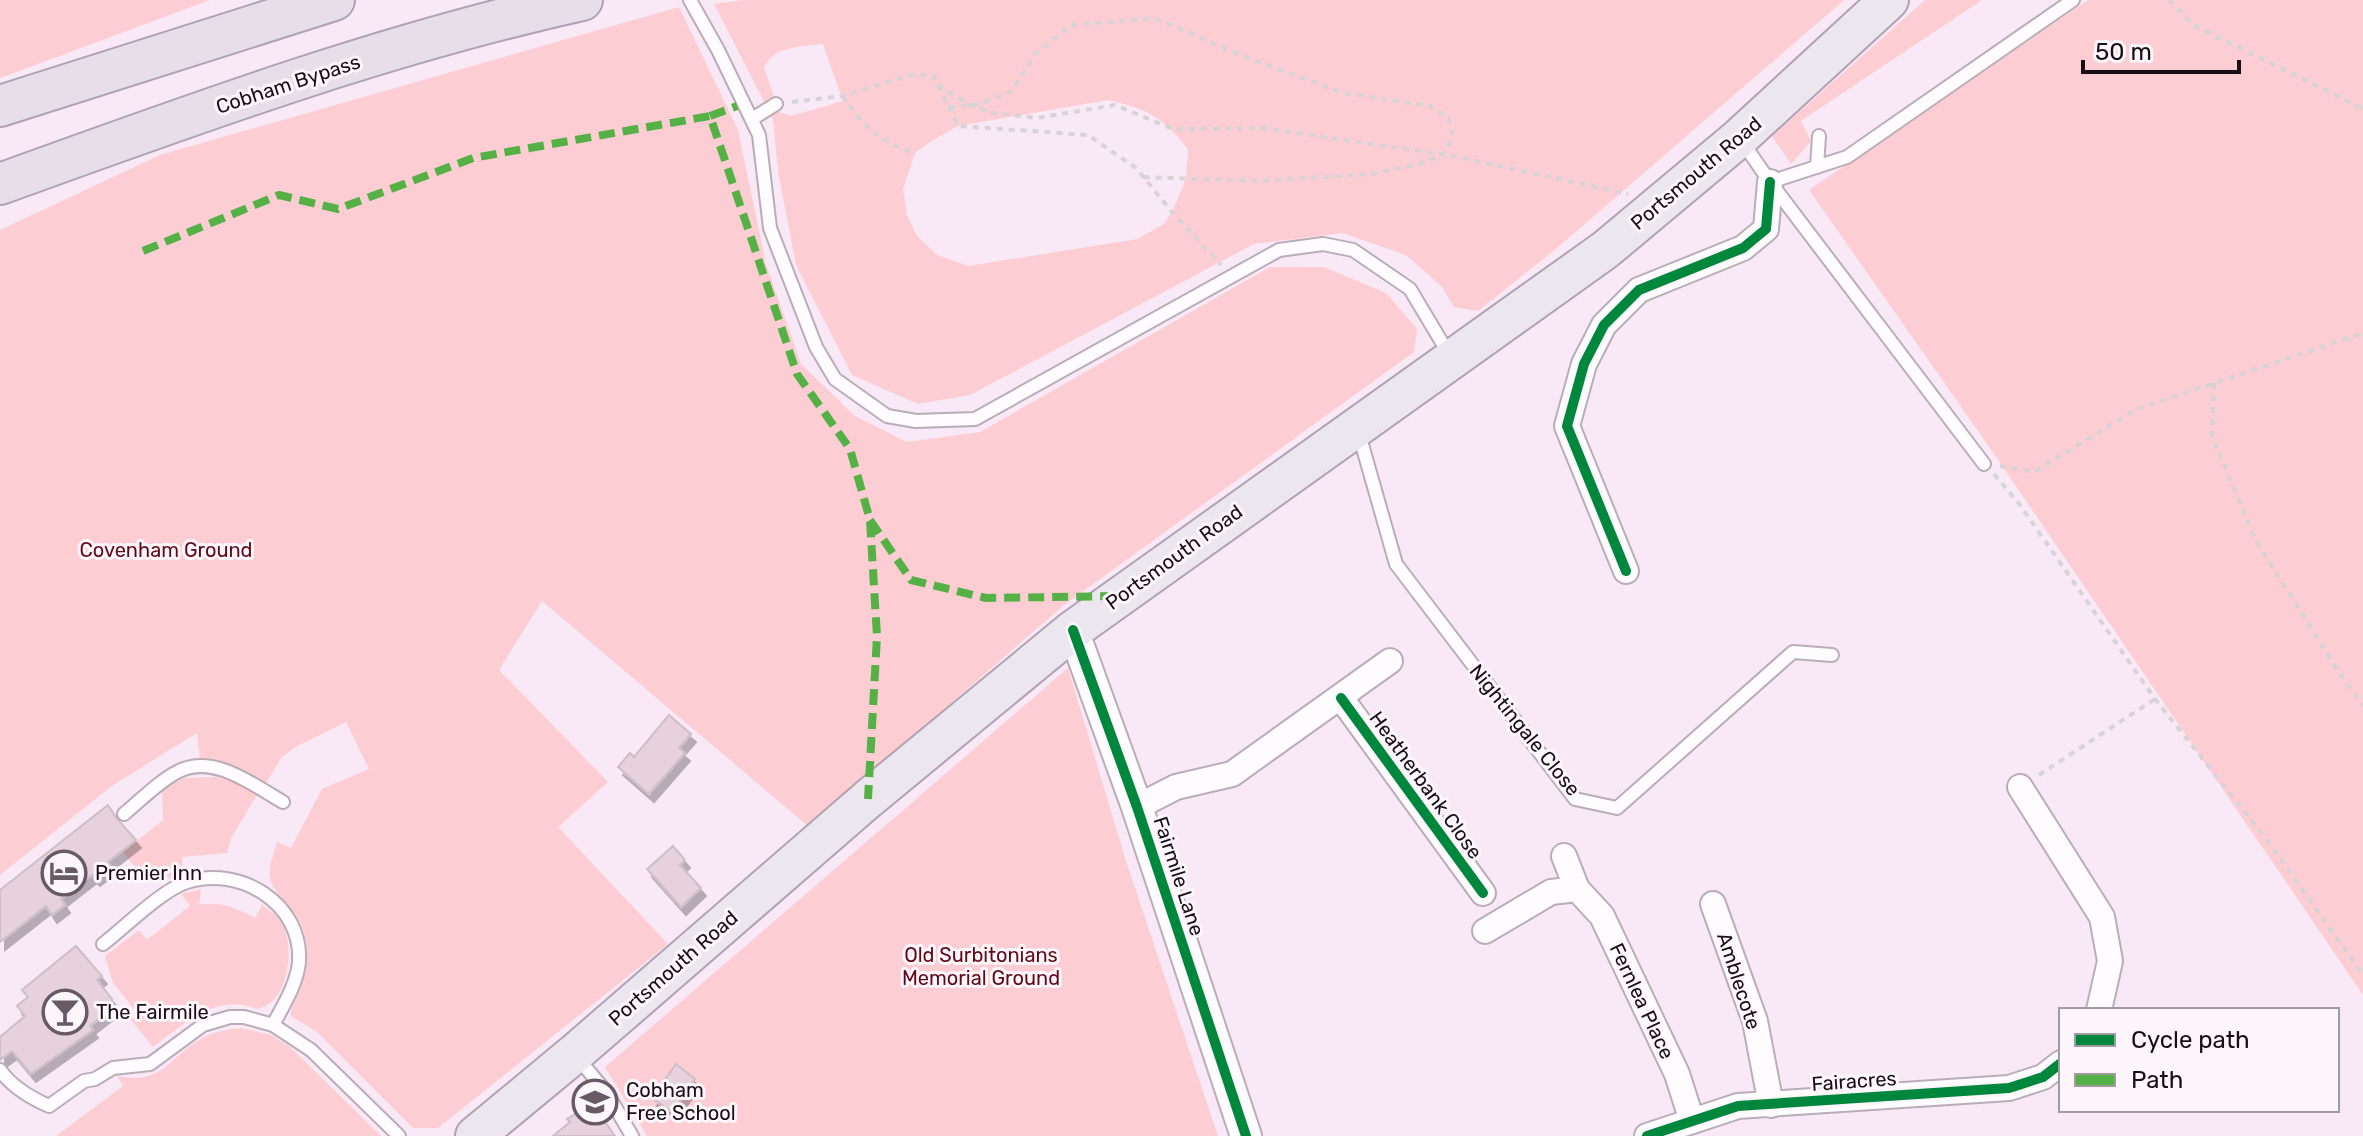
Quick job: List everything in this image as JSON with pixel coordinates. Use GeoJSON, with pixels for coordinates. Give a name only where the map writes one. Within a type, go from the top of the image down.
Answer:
{"type":"FeatureCollection","features":[{"type":"Feature","properties":{"kind":"highway"},"geometry":{"type":"LineString","coordinates":[[0,106],[334,0]]}},
{"type":"Feature","properties":{"kind":"highway","name":"Cobham Bypass"},"geometry":{"type":"LineString","coordinates":[[0,184],[274,88],[485,22],[582,0]]}},
{"type":"Feature","properties":{"kind":"main road","name":"Portsmouth Road"},"geometry":{"type":"LineString","coordinates":[[475,1136],[868,799],[1073,630],[1605,250],[1739,138],[1889,0]]}},
{"type":"Feature","properties":{"kind":"street"},"geometry":{"type":"LineString","coordinates":[[1626,571],[1567,426],[1584,364],[1604,325],[1639,290],[1743,248],[1766,229],[1770,182]]}},
{"type":"Feature","properties":{"kind":"street","name":"Fairmile Lane"},"geometry":{"type":"LineString","coordinates":[[1073,630],[1137,807],[1246,1136]]}},
{"type":"Feature","properties":{"kind":"street"},"geometry":{"type":"LineString","coordinates":[[1137,807],[1176,787],[1232,774],[1390,661]]}},
{"type":"Feature","properties":{"kind":"street","name":"Heatherbank Close"},"geometry":{"type":"LineString","coordinates":[[1341,698],[1483,893]]}},
{"type":"Feature","properties":{"kind":"street"},"geometry":{"type":"LineString","coordinates":[[2020,787],[2102,917],[2110,961],[2099,1008]]}},
{"type":"Feature","properties":{"kind":"street","name":"Fernlea Place"},"geometry":{"type":"LineString","coordinates":[[1564,856],[1577,889],[1602,916],[1677,1074],[1692,1121]]}},
{"type":"Feature","properties":{"kind":"street"},"geometry":{"type":"LineString","coordinates":[[1485,931],[1551,892],[1577,889]]}},
{"type":"Feature","properties":{"kind":"street","name":"Amblecote"},"geometry":{"type":"LineString","coordinates":[[1713,904],[1755,1021],[1771,1105]]}},
{"type":"Feature","properties":{"kind":"street","name":"Fairacres"},"geometry":{"type":"LineString","coordinates":[[1647,1136],[1738,1106],[2009,1088],[2043,1077],[2059,1065]]}},
{"type":"Feature","properties":{"kind":"lane"},"geometry":{"type":"LineString","coordinates":[[690,0],[759,135],[770,228],[816,347],[835,379],[887,416],[916,421],[975,419],[1279,250],[1323,244],[1353,250],[1410,289],[1452,359]]}},
{"type":"Feature","properties":{"kind":"lane"},"geometry":{"type":"LineString","coordinates":[[1770,182],[1847,157],[2073,0]]}},
{"type":"Feature","properties":{"kind":"lane"},"geometry":{"type":"LineString","coordinates":[[752,119],[776,104]]}},
{"type":"Feature","properties":{"kind":"lane"},"geometry":{"type":"LineString","coordinates":[[1817,167],[1819,136]]}},
{"type":"Feature","properties":{"kind":"lane"},"geometry":{"type":"LineString","coordinates":[[1739,138],[1984,464]]}},
{"type":"Feature","properties":{"kind":"lane","name":"Nightingale Close"},"geometry":{"type":"LineString","coordinates":[[1357,427],[1396,564],[1575,799],[1617,808],[1793,652],[1832,655]]}},
{"type":"Feature","properties":{"kind":"lane"},"geometry":{"type":"LineString","coordinates":[[124,814],[171,776],[194,767],[230,772],[283,802]]}},
{"type":"Feature","properties":{"kind":"lane"},"geometry":{"type":"LineString","coordinates":[[103,944],[174,887],[206,879],[225,879],[250,885],[270,897],[283,910],[297,935],[297,973],[273,1025]]}},
{"type":"Feature","properties":{"kind":"lane"},"geometry":{"type":"LineString","coordinates":[[0,1070],[34,1100],[49,1106],[84,1081],[95,1079],[113,1068],[150,1064],[188,1035],[217,1020],[244,1017],[273,1025],[311,1050],[399,1136]]}},
{"type":"Feature","properties":{"kind":"lane"},"geometry":{"type":"LineString","coordinates":[[574,1054],[607,1093],[632,1136]]}},
{"type":"Feature","properties":{"kind":"path"},"geometry":{"type":"LineString","coordinates":[[2169,0],[2193,25],[2363,109]]}},
{"type":"Feature","properties":{"kind":"path"},"geometry":{"type":"LineString","coordinates":[[949,107],[980,104],[1012,91],[1036,53],[1072,25],[1154,18],[1248,58],[1343,93],[1430,106],[1449,119],[1453,137],[1443,154],[1424,163],[1371,174],[1261,181],[1143,177]]}},
{"type":"Feature","properties":{"kind":"path"},"geometry":{"type":"LineString","coordinates":[[776,104],[842,96],[911,75],[933,75],[958,126],[1088,135],[1136,168],[1217,261]]}},
{"type":"Feature","properties":{"kind":"path"},"geometry":{"type":"LineString","coordinates":[[938,85],[970,105],[993,113],[1037,118],[1115,105],[1173,129],[1263,128],[1443,154],[1662,203]]}},
{"type":"Feature","properties":{"kind":"path"},"geometry":{"type":"LineString","coordinates":[[842,96],[865,127],[898,148],[915,153]]}},
{"type":"Feature","properties":{"kind":"path"},"geometry":{"type":"LineString","coordinates":[[1984,464],[2034,472],[2137,409],[2363,333]]}},
{"type":"Feature","properties":{"kind":"path"},"geometry":{"type":"LineString","coordinates":[[2214,383],[2212,436],[2255,539],[2363,706]]}},
{"type":"Feature","properties":{"kind":"path"},"geometry":{"type":"LineString","coordinates":[[1984,464],[2020,505],[2155,699],[2268,841],[2363,975]]}},
{"type":"Feature","properties":{"kind":"path"},"geometry":{"type":"LineString","coordinates":[[2020,787],[2155,699]]}},
{"type":"Feature","properties":{"kind":"green space"},"geometry":{"type":"Polygon","coordinates":[[[0,0],[210,0],[0,78],[0,0]]]}},
{"type":"Feature","properties":{"kind":"green space"},"geometry":{"type":"Polygon","coordinates":[[[743,0],[1844,0],[1557,248],[1478,311],[1454,307],[1441,286],[1406,255],[1342,233],[1254,244],[970,395],[918,404],[852,375],[796,265],[778,171],[773,119],[714,4],[743,0]],[[823,44],[782,51],[764,67],[779,112],[791,116],[843,101],[823,44]],[[1108,100],[958,126],[933,140],[915,153],[903,189],[907,215],[917,236],[937,255],[969,266],[1137,239],[1164,224],[1186,179],[1188,149],[1171,129],[1153,116],[1108,100]]]}},
{"type":"Feature","properties":{"kind":"green space"},"geometry":{"type":"Polygon","coordinates":[[[1925,0],[1982,0],[1801,121],[1811,141],[1791,164],[1772,136],[1925,0]]]}},
{"type":"Feature","properties":{"kind":"green space"},"geometry":{"type":"Polygon","coordinates":[[[2088,0],[2363,0],[2363,995],[1992,451],[1809,190],[2088,0]]]}},
{"type":"Feature","properties":{"kind":"green space","name":"Covenham Ground"},"geometry":{"type":"Polygon","coordinates":[[[679,7],[738,130],[766,264],[801,364],[855,416],[907,442],[980,432],[1270,267],[1324,267],[1386,293],[1417,329],[1414,352],[1064,605],[809,827],[542,601],[499,670],[608,782],[558,827],[668,944],[438,1128],[413,1128],[317,1032],[291,1016],[305,972],[307,947],[300,922],[270,879],[271,865],[277,842],[291,848],[322,789],[369,769],[346,722],[295,747],[281,758],[266,783],[227,763],[200,759],[197,733],[113,785],[0,875],[0,230],[160,155],[679,7]]]}},
{"type":"Feature","properties":{"kind":"green space","name":"Old Surbitonians Memorial Ground"},"geometry":{"type":"Polygon","coordinates":[[[1068,668],[1126,861],[1218,1136],[647,1136],[605,1067],[1068,668]]]}},
{"type":"Feature","properties":{"kind":"green space"},"geometry":{"type":"Polygon","coordinates":[[[184,778],[230,780],[257,795],[231,838],[227,853],[182,857],[183,873],[169,879],[160,867],[141,875],[123,852],[163,820],[162,790],[184,778]]]}},
{"type":"Feature","properties":{"kind":"green space"},"geometry":{"type":"Polygon","coordinates":[[[201,889],[199,905],[228,906],[255,918],[262,905],[275,915],[287,938],[286,976],[275,998],[267,1006],[256,1009],[242,1005],[214,1008],[188,1021],[153,1047],[131,1020],[138,1014],[113,983],[105,956],[139,930],[147,940],[190,906],[181,894],[201,889]]]}},
{"type":"Feature","properties":{"kind":"green space"},"geometry":{"type":"Polygon","coordinates":[[[241,1028],[271,1035],[289,1046],[381,1136],[56,1136],[123,1086],[117,1076],[132,1078],[154,1074],[204,1037],[241,1028]]]}},
{"type":"Feature","properties":{"kind":"building"},"geometry":{"type":"Polygon","coordinates":[[[669,715],[691,734],[679,748],[685,753],[649,794],[618,767],[630,753],[634,757],[669,715]]]}},
{"type":"Feature","properties":{"kind":"building","name":"Premier Inn"},"geometry":{"type":"Polygon","coordinates":[[[108,805],[136,840],[108,862],[111,866],[95,878],[92,875],[61,899],[65,905],[52,915],[46,906],[0,942],[0,890],[108,805]]]}},
{"type":"Feature","properties":{"kind":"building"},"geometry":{"type":"Polygon","coordinates":[[[673,846],[685,860],[680,865],[701,888],[681,907],[647,869],[673,846]]]}},
{"type":"Feature","properties":{"kind":"building","name":"The Fairmile"},"geometry":{"type":"Polygon","coordinates":[[[76,946],[102,976],[97,980],[112,999],[112,1009],[90,1026],[93,1030],[31,1074],[12,1051],[0,1060],[0,1037],[25,1016],[17,1006],[28,997],[22,990],[76,946]]]}},
{"type":"Feature","properties":{"kind":"building"},"geometry":{"type":"Polygon","coordinates":[[[676,1064],[695,1079],[672,1112],[652,1098],[676,1064]]]}},
{"type":"Feature","properties":{"kind":"building"},"geometry":{"type":"Polygon","coordinates":[[[592,1104],[615,1136],[553,1136],[570,1122],[567,1119],[592,1104]]]}},
{"type":"Feature","properties":{"kind":"marked path"},"geometry":{"type":"LineString","coordinates":[[710,116],[737,106]]}},
{"type":"Feature","properties":{"kind":"marked path"},"geometry":{"type":"LineString","coordinates":[[143,251],[279,195],[338,209],[473,158],[710,116],[797,374],[850,449],[870,520],[877,636],[868,799]]}},
{"type":"Feature","properties":{"kind":"marked path"},"geometry":{"type":"LineString","coordinates":[[870,520],[911,580],[986,598],[1121,596]]}},
{"type":"Feature","properties":{"kind":"cycle path"},"geometry":{"type":"LineString","coordinates":[[1626,571],[1567,426],[1584,364],[1604,325],[1639,290],[1743,248],[1766,229],[1770,182]]}},
{"type":"Feature","properties":{"kind":"cycle path"},"geometry":{"type":"LineString","coordinates":[[1073,630],[1137,807],[1246,1136]]}},
{"type":"Feature","properties":{"kind":"cycle path"},"geometry":{"type":"LineString","coordinates":[[1341,698],[1483,893]]}},
{"type":"Feature","properties":{"kind":"cycle path"},"geometry":{"type":"LineString","coordinates":[[1647,1136],[1738,1106],[2009,1088],[2043,1077],[2059,1065]]}},
{"type":"Feature","properties":{"kind":"place","name":"Premier Inn"},"geometry":{"type":"Point","coordinates":[64,873]}},
{"type":"Feature","properties":{"kind":"place","name":"The Fairmile"},"geometry":{"type":"Point","coordinates":[65,1012]}},
{"type":"Feature","properties":{"kind":"place","name":"Cobham Free School"},"geometry":{"type":"Point","coordinates":[595,1102]}}]}
